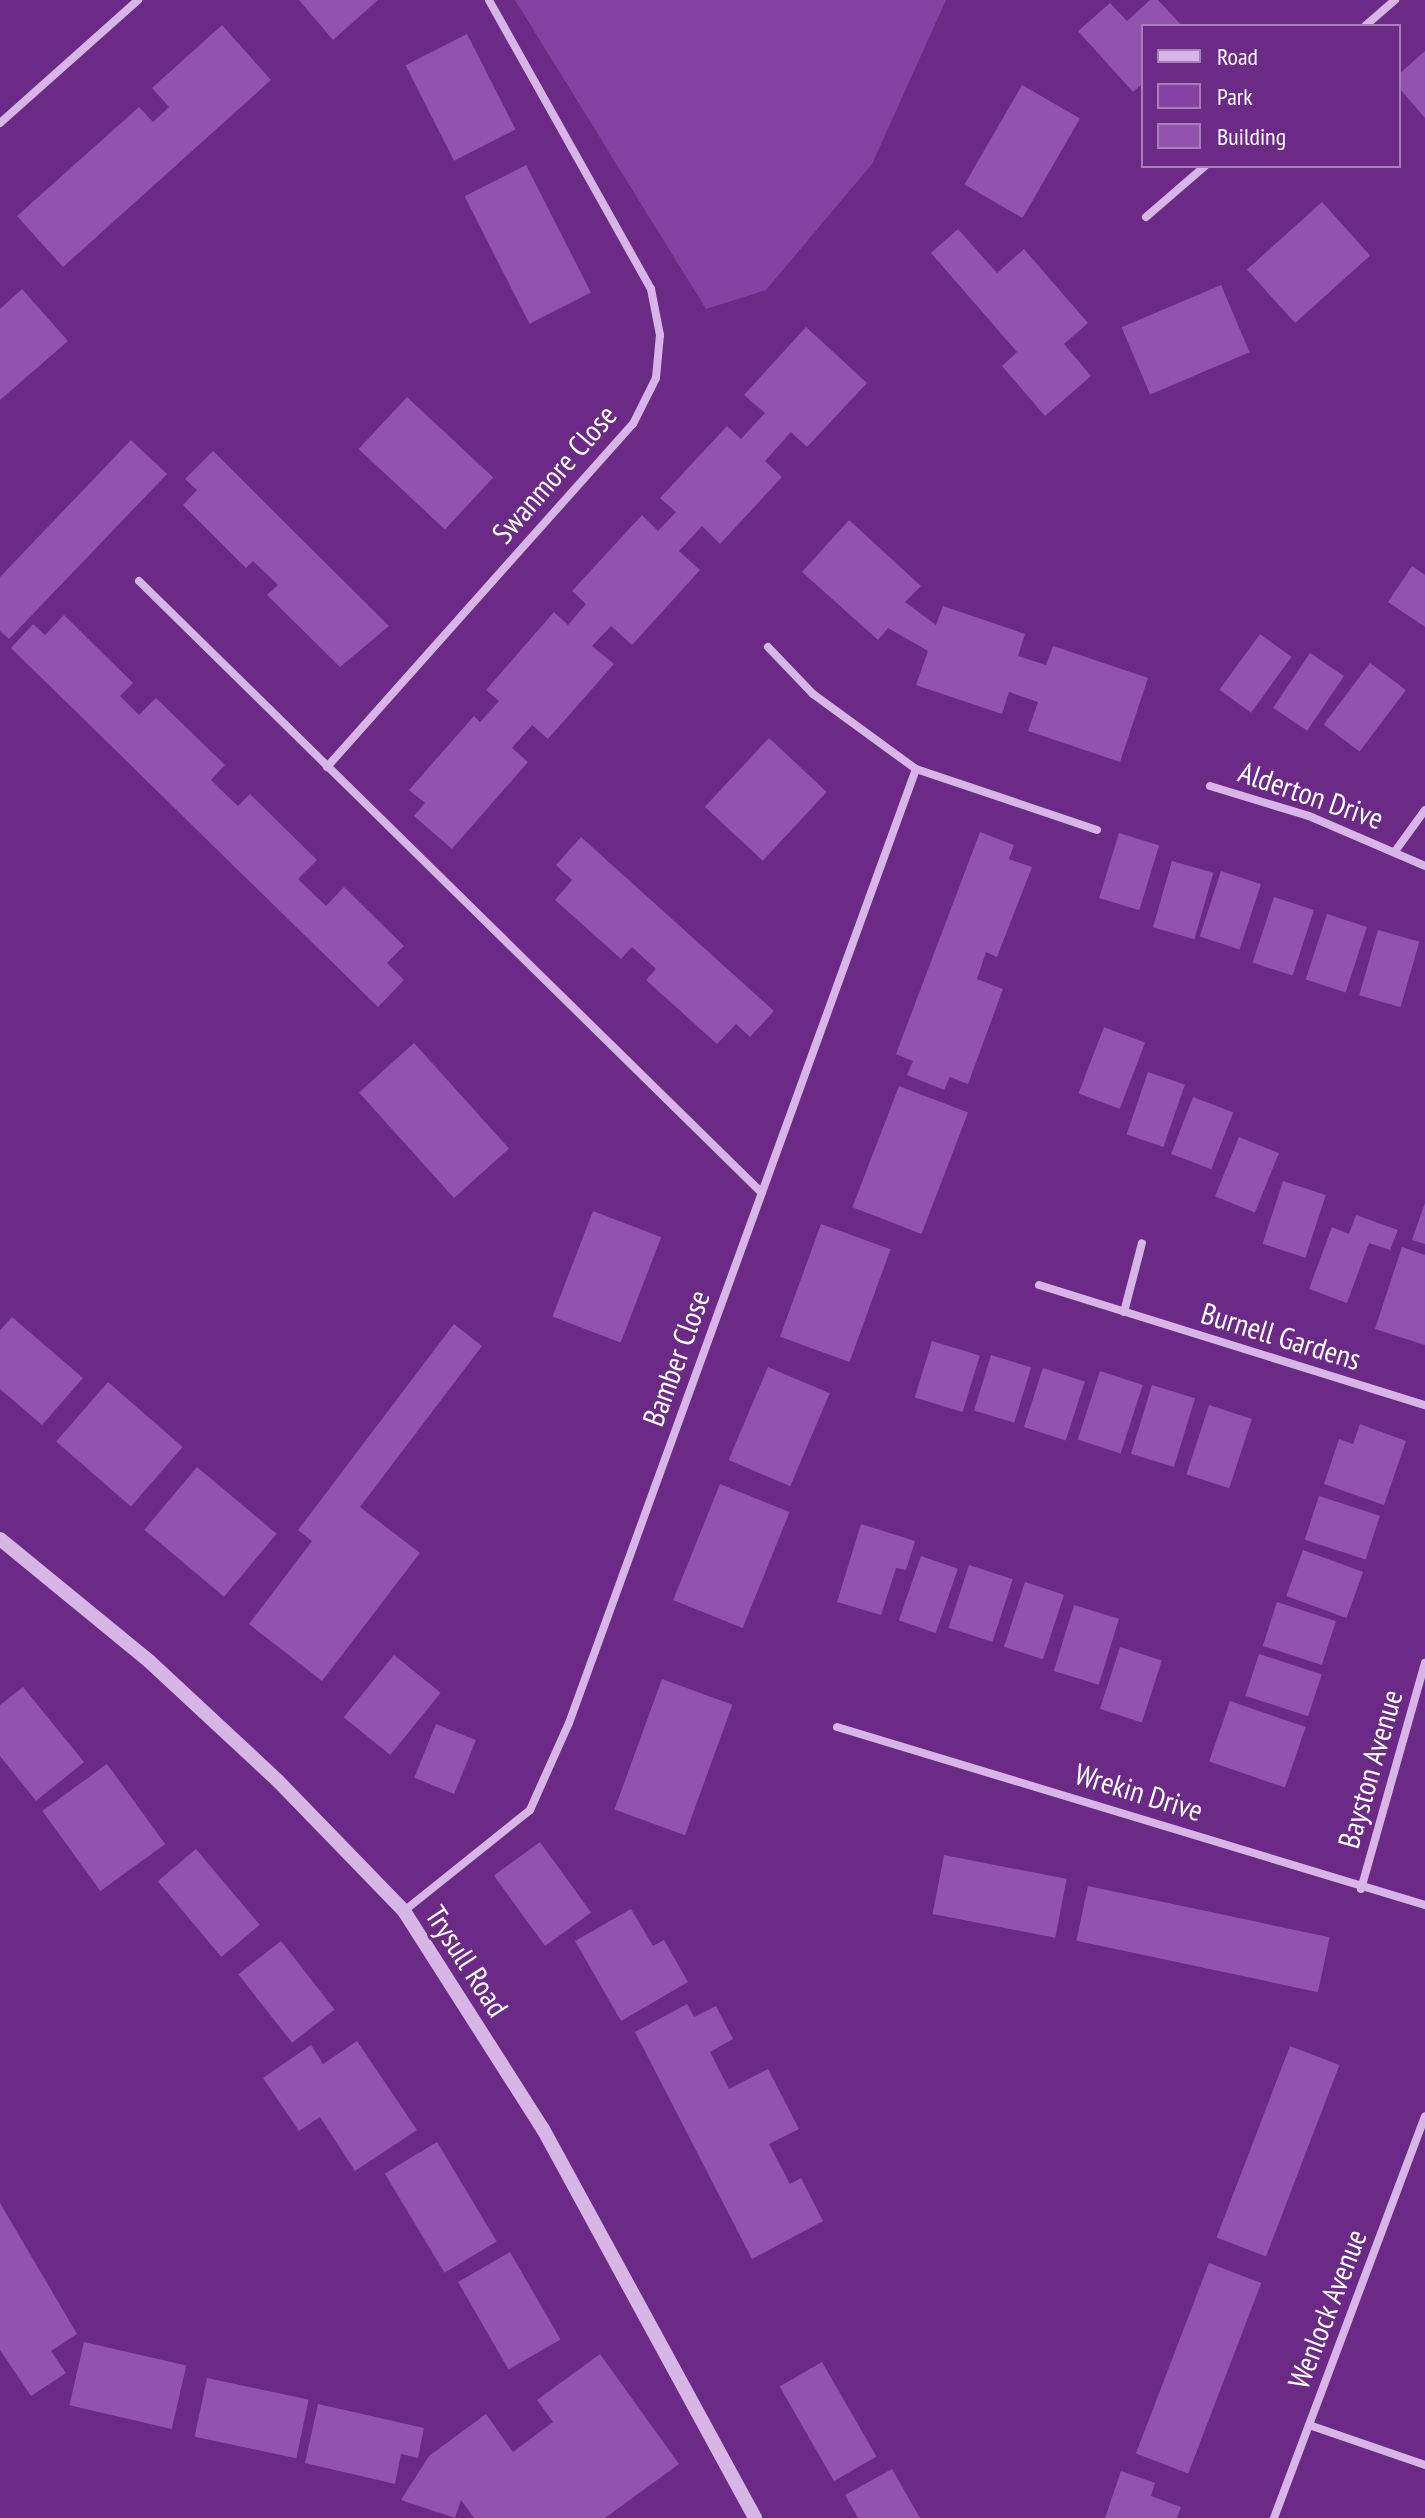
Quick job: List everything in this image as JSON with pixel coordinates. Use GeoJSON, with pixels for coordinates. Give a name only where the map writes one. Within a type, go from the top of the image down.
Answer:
{"type":"FeatureCollection","features":[{"type":"Feature","properties":{"kind":"street"},"geometry":{"type":"LineString","coordinates":[[0,123],[138,0]]}},
{"type":"Feature","properties":{"kind":"street","name":"Swanmore Close"},"geometry":{"type":"LineString","coordinates":[[327,767],[633,424],[656,378],[660,335],[651,289],[489,0]]}},
{"type":"Feature","properties":{"kind":"street"},"geometry":{"type":"LineString","coordinates":[[1367,24],[1395,0]]}},
{"type":"Feature","properties":{"kind":"street"},"geometry":{"type":"LineString","coordinates":[[1146,217],[1203,168]]}},
{"type":"Feature","properties":{"kind":"street"},"geometry":{"type":"LineString","coordinates":[[139,581],[762,1193]]}},
{"type":"Feature","properties":{"kind":"street"},"geometry":{"type":"LineString","coordinates":[[768,647],[813,694],[916,769],[1097,830]]}},
{"type":"Feature","properties":{"kind":"street","name":"Bamber Close"},"geometry":{"type":"LineString","coordinates":[[404,1911],[530,1810],[569,1723],[916,769]]}},
{"type":"Feature","properties":{"kind":"street","name":"Alderton Drive"},"geometry":{"type":"LineString","coordinates":[[1210,786],[1396,850],[1425,866]]}},
{"type":"Feature","properties":{"kind":"street","name":"Alderton Drive"},"geometry":{"type":"LineString","coordinates":[[1396,850],[1425,810]]}},
{"type":"Feature","properties":{"kind":"street"},"geometry":{"type":"LineString","coordinates":[[1124,1312],[1142,1243]]}},
{"type":"Feature","properties":{"kind":"street","name":"Burnell Gardens"},"geometry":{"type":"LineString","coordinates":[[1039,1285],[1425,1405]]}},
{"type":"Feature","properties":{"kind":"street","name":"Trysull Road"},"geometry":{"type":"LineString","coordinates":[[0,1539],[149,1661],[278,1781],[404,1911],[543,2129],[755,2518]]}},
{"type":"Feature","properties":{"kind":"street","name":"Bayston Avenue"},"geometry":{"type":"LineString","coordinates":[[1361,1889],[1425,1663]]}},
{"type":"Feature","properties":{"kind":"street","name":"Wrekin Drive"},"geometry":{"type":"LineString","coordinates":[[837,1727],[1165,1823],[1361,1889],[1425,1905]]}},
{"type":"Feature","properties":{"kind":"street","name":"Wenlock Avenue"},"geometry":{"type":"LineString","coordinates":[[1274,2518],[1425,2116]]}},
{"type":"Feature","properties":{"kind":"street"},"geometry":{"type":"LineString","coordinates":[[1309,2425],[1425,2465]]}},
{"type":"Feature","properties":{"kind":"green space"},"geometry":{"type":"Polygon","coordinates":[[[515,0],[946,0],[872,164],[766,290],[706,309],[515,0]]]}},
{"type":"Feature","properties":{"kind":"building"},"geometry":{"type":"Polygon","coordinates":[[[299,0],[378,0],[333,40],[299,0]]]}},
{"type":"Feature","properties":{"kind":"building"},"geometry":{"type":"Polygon","coordinates":[[[1150,0],[1158,0],[1180,24],[1141,24],[1141,85],[1133,92],[1078,31],[1110,3],[1127,21],[1150,0]]]}},
{"type":"Feature","properties":{"kind":"building"},"geometry":{"type":"Polygon","coordinates":[[[222,25],[271,80],[63,267],[17,216],[139,107],[153,122],[169,107],[152,88],[222,25]]]}},
{"type":"Feature","properties":{"kind":"building"},"geometry":{"type":"Polygon","coordinates":[[[467,34],[516,129],[454,161],[406,65],[467,34]]]}},
{"type":"Feature","properties":{"kind":"building"},"geometry":{"type":"Polygon","coordinates":[[[1425,51],[1425,118],[1401,90],[1401,72],[1425,51]]]}},
{"type":"Feature","properties":{"kind":"building"},"geometry":{"type":"Polygon","coordinates":[[[1022,85],[1080,118],[1023,218],[964,185],[1022,85]]]}},
{"type":"Feature","properties":{"kind":"building"},"geometry":{"type":"Polygon","coordinates":[[[526,165],[591,292],[529,324],[465,196],[526,165]]]}},
{"type":"Feature","properties":{"kind":"building"},"geometry":{"type":"Polygon","coordinates":[[[1322,202],[1370,256],[1295,323],[1247,270],[1322,202]]]}},
{"type":"Feature","properties":{"kind":"building"},"geometry":{"type":"Polygon","coordinates":[[[958,229],[997,273],[1024,249],[1088,323],[1064,344],[1091,376],[1045,416],[1002,366],[1017,352],[931,253],[958,229]]]}},
{"type":"Feature","properties":{"kind":"building"},"geometry":{"type":"Polygon","coordinates":[[[1221,285],[1250,352],[1150,394],[1122,327],[1221,285]]]}},
{"type":"Feature","properties":{"kind":"building"},"geometry":{"type":"Polygon","coordinates":[[[22,289],[68,341],[0,400],[0,309],[22,289]]]}},
{"type":"Feature","properties":{"kind":"building"},"geometry":{"type":"Polygon","coordinates":[[[806,327],[867,383],[807,447],[791,432],[765,461],[782,477],[720,544],[702,526],[679,551],[700,570],[632,645],[611,626],[592,646],[614,664],[548,739],[532,725],[512,748],[528,762],[452,849],[414,816],[425,803],[409,790],[474,716],[480,722],[499,701],[486,690],[554,612],[568,625],[586,604],[572,591],[642,515],[658,531],[676,512],[660,498],[727,426],[741,439],[765,413],[744,395],[806,327]]]}},
{"type":"Feature","properties":{"kind":"building"},"geometry":{"type":"Polygon","coordinates":[[[407,397],[493,477],[445,529],[359,449],[407,397]]]}},
{"type":"Feature","properties":{"kind":"building"},"geometry":{"type":"Polygon","coordinates":[[[131,440],[167,474],[9,639],[0,631],[0,577],[131,440]]]}},
{"type":"Feature","properties":{"kind":"building"},"geometry":{"type":"Polygon","coordinates":[[[213,451],[389,626],[340,667],[267,595],[278,585],[253,561],[246,568],[183,505],[197,490],[185,479],[213,451]]]}},
{"type":"Feature","properties":{"kind":"building"},"geometry":{"type":"Polygon","coordinates":[[[849,520],[921,586],[905,602],[936,625],[943,606],[1025,634],[1018,656],[1046,665],[1053,646],[1148,678],[1120,762],[1028,731],[1038,702],[1009,692],[1002,714],[916,685],[928,651],[888,628],[878,640],[802,572],[849,520]]]}},
{"type":"Feature","properties":{"kind":"building"},"geometry":{"type":"Polygon","coordinates":[[[1412,566],[1425,575],[1425,627],[1388,602],[1412,566]]]}},
{"type":"Feature","properties":{"kind":"building"},"geometry":{"type":"Polygon","coordinates":[[[64,615],[133,683],[120,696],[139,715],[156,698],[225,765],[211,780],[238,806],[250,794],[317,860],[298,879],[326,906],[344,887],[404,946],[387,963],[404,980],[378,1007],[11,648],[33,624],[45,635],[64,615]]]}},
{"type":"Feature","properties":{"kind":"building"},"geometry":{"type":"Polygon","coordinates":[[[1260,634],[1292,657],[1251,713],[1219,690],[1260,634]]]}},
{"type":"Feature","properties":{"kind":"building"},"geometry":{"type":"Polygon","coordinates":[[[1310,653],[1344,676],[1307,731],[1273,708],[1310,653]]]}},
{"type":"Feature","properties":{"kind":"building"},"geometry":{"type":"Polygon","coordinates":[[[1370,663],[1406,690],[1360,752],[1324,724],[1370,663]]]}},
{"type":"Feature","properties":{"kind":"building"},"geometry":{"type":"Polygon","coordinates":[[[769,738],[827,792],[763,861],[705,807],[769,738]]]}},
{"type":"Feature","properties":{"kind":"building"},"geometry":{"type":"Polygon","coordinates":[[[980,832],[1014,845],[1009,859],[1032,867],[997,957],[986,952],[977,979],[1003,989],[968,1084],[950,1077],[944,1090],[907,1075],[913,1061],[896,1054],[980,832]]]}},
{"type":"Feature","properties":{"kind":"building"},"geometry":{"type":"Polygon","coordinates":[[[1119,833],[1159,845],[1139,910],[1099,898],[1119,833]]]}},
{"type":"Feature","properties":{"kind":"building"},"geometry":{"type":"Polygon","coordinates":[[[581,837],[774,1011],[750,1037],[736,1024],[717,1044],[646,980],[656,969],[632,947],[621,959],[555,900],[572,880],[556,865],[581,837]]]}},
{"type":"Feature","properties":{"kind":"building"},"geometry":{"type":"Polygon","coordinates":[[[1172,861],[1213,873],[1194,939],[1153,927],[1172,861]]]}},
{"type":"Feature","properties":{"kind":"building"},"geometry":{"type":"Polygon","coordinates":[[[1221,871],[1261,884],[1240,950],[1200,937],[1221,871]]]}},
{"type":"Feature","properties":{"kind":"building"},"geometry":{"type":"Polygon","coordinates":[[[1274,897],[1314,910],[1293,976],[1253,963],[1274,897]]]}},
{"type":"Feature","properties":{"kind":"building"},"geometry":{"type":"Polygon","coordinates":[[[1327,914],[1367,927],[1346,993],[1306,980],[1327,914]]]}},
{"type":"Feature","properties":{"kind":"building"},"geometry":{"type":"Polygon","coordinates":[[[1378,930],[1419,942],[1401,1007],[1359,995],[1378,930]]]}},
{"type":"Feature","properties":{"kind":"building"},"geometry":{"type":"Polygon","coordinates":[[[1104,1027],[1145,1043],[1120,1109],[1079,1093],[1104,1027]]]}},
{"type":"Feature","properties":{"kind":"building"},"geometry":{"type":"Polygon","coordinates":[[[414,1043],[509,1149],[454,1198],[359,1093],[414,1043]]]}},
{"type":"Feature","properties":{"kind":"building"},"geometry":{"type":"Polygon","coordinates":[[[1148,1072],[1185,1085],[1163,1147],[1127,1134],[1148,1072]]]}},
{"type":"Feature","properties":{"kind":"building"},"geometry":{"type":"Polygon","coordinates":[[[899,1086],[968,1113],[921,1234],[852,1207],[899,1086]]]}},
{"type":"Feature","properties":{"kind":"building"},"geometry":{"type":"Polygon","coordinates":[[[1193,1097],[1233,1112],[1211,1169],[1171,1154],[1193,1097]]]}},
{"type":"Feature","properties":{"kind":"building"},"geometry":{"type":"Polygon","coordinates":[[[1239,1137],[1279,1153],[1255,1212],[1215,1196],[1239,1137]]]}},
{"type":"Feature","properties":{"kind":"building"},"geometry":{"type":"Polygon","coordinates":[[[1283,1181],[1326,1195],[1305,1258],[1263,1244],[1283,1181]]]}},
{"type":"Feature","properties":{"kind":"building"},"geometry":{"type":"Polygon","coordinates":[[[1425,1203],[1425,1244],[1412,1240],[1425,1203]]]}},
{"type":"Feature","properties":{"kind":"building"},"geometry":{"type":"Polygon","coordinates":[[[593,1211],[661,1237],[621,1343],[553,1316],[593,1211]]]}},
{"type":"Feature","properties":{"kind":"building"},"geometry":{"type":"Polygon","coordinates":[[[1356,1215],[1398,1230],[1390,1250],[1369,1243],[1347,1303],[1309,1289],[1332,1227],[1349,1234],[1356,1215]]]}},
{"type":"Feature","properties":{"kind":"building"},"geometry":{"type":"Polygon","coordinates":[[[821,1224],[891,1249],[849,1362],[780,1337],[821,1224]]]}},
{"type":"Feature","properties":{"kind":"building"},"geometry":{"type":"Polygon","coordinates":[[[1402,1247],[1425,1255],[1425,1345],[1375,1329],[1402,1247]]]}},
{"type":"Feature","properties":{"kind":"building"},"geometry":{"type":"Polygon","coordinates":[[[12,1317],[83,1378],[42,1425],[0,1389],[0,1330],[12,1317]]]}},
{"type":"Feature","properties":{"kind":"building"},"geometry":{"type":"Polygon","coordinates":[[[454,1324],[482,1346],[360,1507],[420,1553],[322,1681],[249,1624],[312,1541],[298,1530],[454,1324]]]}},
{"type":"Feature","properties":{"kind":"building"},"geometry":{"type":"Polygon","coordinates":[[[932,1341],[980,1356],[963,1412],[915,1397],[932,1341]]]}},
{"type":"Feature","properties":{"kind":"building"},"geometry":{"type":"Polygon","coordinates":[[[991,1355],[1031,1367],[1014,1423],[974,1410],[991,1355]]]}},
{"type":"Feature","properties":{"kind":"building"},"geometry":{"type":"Polygon","coordinates":[[[768,1367],[830,1393],[790,1486],[729,1460],[768,1367]]]}},
{"type":"Feature","properties":{"kind":"building"},"geometry":{"type":"Polygon","coordinates":[[[1043,1368],[1085,1382],[1066,1441],[1024,1427],[1043,1368]]]}},
{"type":"Feature","properties":{"kind":"building"},"geometry":{"type":"Polygon","coordinates":[[[1100,1371],[1143,1385],[1121,1453],[1078,1439],[1100,1371]]]}},
{"type":"Feature","properties":{"kind":"building"},"geometry":{"type":"Polygon","coordinates":[[[108,1382],[183,1447],[131,1507],[56,1442],[108,1382]]]}},
{"type":"Feature","properties":{"kind":"building"},"geometry":{"type":"Polygon","coordinates":[[[1152,1385],[1195,1398],[1174,1467],[1131,1454],[1152,1385]]]}},
{"type":"Feature","properties":{"kind":"building"},"geometry":{"type":"Polygon","coordinates":[[[1209,1405],[1252,1419],[1229,1488],[1186,1474],[1209,1405]]]}},
{"type":"Feature","properties":{"kind":"building"},"geometry":{"type":"Polygon","coordinates":[[[1360,1424],[1406,1441],[1384,1505],[1324,1484],[1339,1439],[1353,1444],[1360,1424]]]}},
{"type":"Feature","properties":{"kind":"building"},"geometry":{"type":"Polygon","coordinates":[[[197,1467],[277,1534],[224,1597],[144,1530],[197,1467]]]}},
{"type":"Feature","properties":{"kind":"building"},"geometry":{"type":"Polygon","coordinates":[[[720,1484],[790,1512],[743,1628],[673,1600],[720,1484]]]}},
{"type":"Feature","properties":{"kind":"building"},"geometry":{"type":"Polygon","coordinates":[[[1319,1496],[1380,1516],[1366,1560],[1305,1540],[1319,1496]]]}},
{"type":"Feature","properties":{"kind":"building"},"geometry":{"type":"Polygon","coordinates":[[[861,1524],[915,1541],[906,1570],[896,1568],[881,1615],[837,1602],[861,1524]]]}},
{"type":"Feature","properties":{"kind":"building"},"geometry":{"type":"Polygon","coordinates":[[[1303,1550],[1363,1572],[1346,1618],[1286,1596],[1303,1550]]]}},
{"type":"Feature","properties":{"kind":"building"},"geometry":{"type":"Polygon","coordinates":[[[921,1556],[958,1569],[936,1633],[899,1620],[921,1556]]]}},
{"type":"Feature","properties":{"kind":"building"},"geometry":{"type":"Polygon","coordinates":[[[969,1565],[1013,1579],[992,1642],[949,1628],[969,1565]]]}},
{"type":"Feature","properties":{"kind":"building"},"geometry":{"type":"Polygon","coordinates":[[[1025,1582],[1064,1595],[1043,1659],[1004,1647],[1025,1582]]]}},
{"type":"Feature","properties":{"kind":"building"},"geometry":{"type":"Polygon","coordinates":[[[1277,1602],[1336,1621],[1322,1665],[1263,1646],[1277,1602]]]}},
{"type":"Feature","properties":{"kind":"building"},"geometry":{"type":"Polygon","coordinates":[[[1074,1605],[1119,1619],[1099,1685],[1054,1671],[1074,1605]]]}},
{"type":"Feature","properties":{"kind":"building"},"geometry":{"type":"Polygon","coordinates":[[[1120,1647],[1162,1661],[1142,1722],[1100,1709],[1120,1647]]]}},
{"type":"Feature","properties":{"kind":"building"},"geometry":{"type":"Polygon","coordinates":[[[1259,1654],[1322,1674],[1308,1716],[1245,1696],[1259,1654]]]}},
{"type":"Feature","properties":{"kind":"building"},"geometry":{"type":"Polygon","coordinates":[[[394,1655],[441,1693],[390,1755],[344,1717],[394,1655]]]}},
{"type":"Feature","properties":{"kind":"building"},"geometry":{"type":"Polygon","coordinates":[[[662,1679],[732,1705],[685,1835],[614,1810],[662,1679]]]}},
{"type":"Feature","properties":{"kind":"building"},"geometry":{"type":"Polygon","coordinates":[[[23,1687],[84,1762],[36,1801],[0,1756],[0,1705],[23,1687]]]}},
{"type":"Feature","properties":{"kind":"building"},"geometry":{"type":"Polygon","coordinates":[[[1230,1701],[1306,1727],[1285,1788],[1209,1762],[1230,1701]]]}},
{"type":"Feature","properties":{"kind":"building"},"geometry":{"type":"Polygon","coordinates":[[[436,1724],[476,1740],[454,1794],[414,1778],[436,1724]]]}},
{"type":"Feature","properties":{"kind":"building"},"geometry":{"type":"Polygon","coordinates":[[[107,1764],[165,1844],[100,1891],[42,1811],[107,1764]]]}},
{"type":"Feature","properties":{"kind":"building"},"geometry":{"type":"Polygon","coordinates":[[[540,1842],[591,1912],[545,1946],[494,1876],[540,1842]]]}},
{"type":"Feature","properties":{"kind":"building"},"geometry":{"type":"Polygon","coordinates":[[[196,1849],[260,1925],[221,1957],[158,1881],[196,1849]]]}},
{"type":"Feature","properties":{"kind":"building"},"geometry":{"type":"Polygon","coordinates":[[[944,1855],[1067,1879],[1055,1938],[933,1914],[944,1855]]]}},
{"type":"Feature","properties":{"kind":"building"},"geometry":{"type":"Polygon","coordinates":[[[1088,1886],[1330,1937],[1318,1992],[1076,1941],[1088,1886]]]}},
{"type":"Feature","properties":{"kind":"building"},"geometry":{"type":"Polygon","coordinates":[[[631,1909],[653,1946],[664,1940],[688,1982],[621,2021],[575,1941],[631,1909]]]}},
{"type":"Feature","properties":{"kind":"building"},"geometry":{"type":"Polygon","coordinates":[[[281,1941],[335,2010],[292,2043],[238,1974],[281,1941]]]}},
{"type":"Feature","properties":{"kind":"building"},"geometry":{"type":"Polygon","coordinates":[[[687,2004],[694,2017],[716,2006],[733,2039],[710,2052],[729,2089],[768,2069],[799,2129],[769,2144],[790,2184],[801,2178],[823,2221],[752,2259],[635,2032],[687,2004]]]}},
{"type":"Feature","properties":{"kind":"building"},"geometry":{"type":"Polygon","coordinates":[[[357,2041],[417,2130],[355,2171],[320,2117],[299,2131],[263,2078],[311,2045],[323,2064],[357,2041]]]}},
{"type":"Feature","properties":{"kind":"building"},"geometry":{"type":"Polygon","coordinates":[[[1290,2046],[1339,2065],[1266,2256],[1217,2237],[1290,2046]]]}},
{"type":"Feature","properties":{"kind":"building"},"geometry":{"type":"Polygon","coordinates":[[[437,2142],[497,2241],[444,2273],[385,2173],[437,2142]]]}},
{"type":"Feature","properties":{"kind":"building"},"geometry":{"type":"Polygon","coordinates":[[[0,2203],[77,2334],[51,2351],[66,2373],[31,2396],[0,2350],[0,2203]]]}},
{"type":"Feature","properties":{"kind":"building"},"geometry":{"type":"Polygon","coordinates":[[[510,2252],[560,2339],[509,2369],[458,2282],[510,2252]]]}},
{"type":"Feature","properties":{"kind":"building"},"geometry":{"type":"Polygon","coordinates":[[[1209,2263],[1261,2283],[1188,2474],[1136,2453],[1209,2263]]]}},
{"type":"Feature","properties":{"kind":"building"},"geometry":{"type":"Polygon","coordinates":[[[84,2342],[186,2366],[172,2429],[69,2405],[84,2342]]]}},
{"type":"Feature","properties":{"kind":"building"},"geometry":{"type":"Polygon","coordinates":[[[600,2354],[679,2464],[605,2518],[474,2518],[461,2500],[455,2518],[401,2500],[429,2456],[486,2414],[513,2452],[553,2422],[537,2400],[600,2354]]]}},
{"type":"Feature","properties":{"kind":"building"},"geometry":{"type":"Polygon","coordinates":[[[822,2362],[876,2456],[834,2481],[780,2386],[822,2362]]]}},
{"type":"Feature","properties":{"kind":"building"},"geometry":{"type":"Polygon","coordinates":[[[207,2378],[309,2400],[296,2458],[195,2437],[207,2378]]]}},
{"type":"Feature","properties":{"kind":"building"},"geometry":{"type":"Polygon","coordinates":[[[318,2404],[424,2428],[418,2458],[401,2454],[395,2484],[305,2463],[318,2404]]]}},
{"type":"Feature","properties":{"kind":"building"},"geometry":{"type":"Polygon","coordinates":[[[892,2469],[920,2518],[858,2518],[845,2495],[892,2469]]]}},
{"type":"Feature","properties":{"kind":"building"},"geometry":{"type":"Polygon","coordinates":[[[1121,2471],[1155,2483],[1151,2496],[1181,2507],[1177,2518],[1105,2518],[1121,2471]]]}}]}
